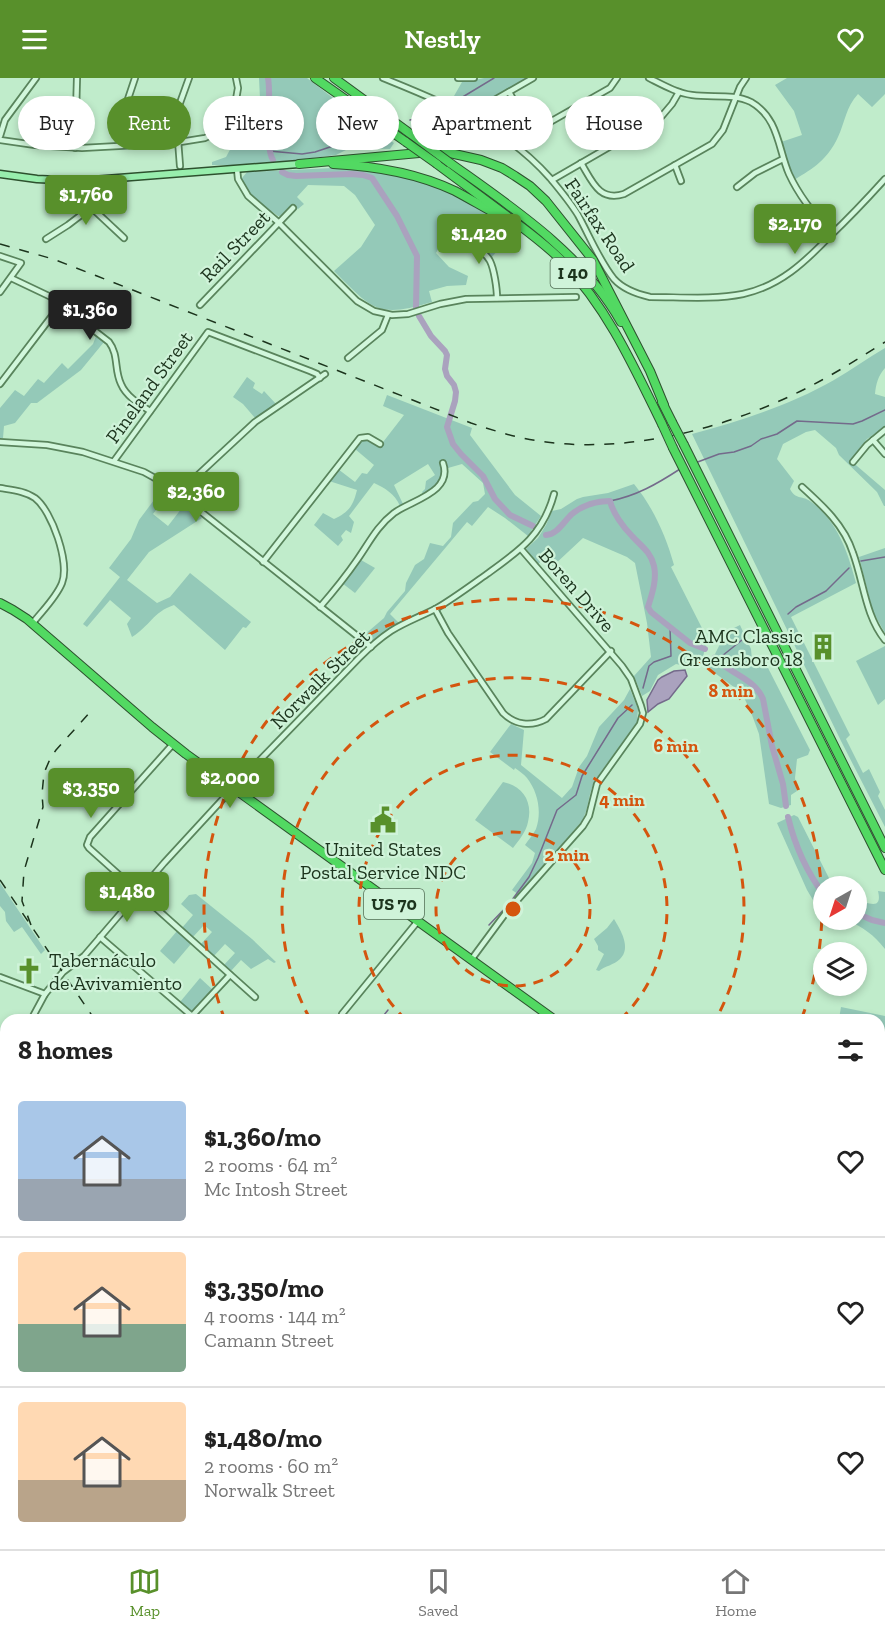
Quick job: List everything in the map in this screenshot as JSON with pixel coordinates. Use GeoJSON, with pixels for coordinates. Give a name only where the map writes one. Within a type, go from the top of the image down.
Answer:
{"type":"FeatureCollection","features":[{"type":"Feature","properties":{"kind":"highway","name":"I 40"},"geometry":{"type":"LineString","coordinates":[[315,78],[406,141],[544,244],[563,261],[602,311],[617,335],[885,870]]}},
{"type":"Feature","properties":{"kind":"highway","name":"I 40"},"geometry":{"type":"LineString","coordinates":[[334,78],[546,235],[588,276],[617,315],[885,848]]}},
{"type":"Feature","properties":{"kind":"highway"},"geometry":{"type":"LineString","coordinates":[[299,164],[441,152],[471,156],[502,168],[515,176],[546,201],[593,260],[650,371],[664,405]]}},
{"type":"Feature","properties":{"kind":"highway"},"geometry":{"type":"LineString","coordinates":[[299,164],[350,165],[380,169],[430,181],[501,216],[544,244]]}},
{"type":"Feature","properties":{"kind":"highway","name":"US 70"},"geometry":{"type":"LineString","coordinates":[[0,603],[13,609],[32,624],[173,744],[547,1014]]}},
{"type":"Feature","properties":{"kind":"main road"},"geometry":{"type":"LineString","coordinates":[[0,174],[60,181],[93,180],[299,164]]}},
{"type":"Feature","properties":{"kind":"street"},"geometry":{"type":"LineString","coordinates":[[18,142],[0,138],[5,120],[36,78]]}},
{"type":"Feature","properties":{"kind":"street"},"geometry":{"type":"LineString","coordinates":[[76,96],[77,78]]}},
{"type":"Feature","properties":{"kind":"street"},"geometry":{"type":"LineString","coordinates":[[129,96],[135,78]]}},
{"type":"Feature","properties":{"kind":"street"},"geometry":{"type":"LineString","coordinates":[[182,96],[189,78]]}},
{"type":"Feature","properties":{"kind":"street"},"geometry":{"type":"LineString","coordinates":[[191,140],[205,138],[222,130],[234,111],[236,78]]}},
{"type":"Feature","properties":{"kind":"street","name":"Fairfax Road"},"geometry":{"type":"LineString","coordinates":[[383,78],[426,96]]}},
{"type":"Feature","properties":{"kind":"street"},"geometry":{"type":"LineString","coordinates":[[458,78],[474,78]]}},
{"type":"Feature","properties":{"kind":"street"},"geometry":{"type":"LineString","coordinates":[[502,96],[533,78]]}},
{"type":"Feature","properties":{"kind":"street"},"geometry":{"type":"LineString","coordinates":[[509,92],[524,118],[540,125],[610,88],[618,78]]}},
{"type":"Feature","properties":{"kind":"street"},"geometry":{"type":"LineString","coordinates":[[649,78],[691,95],[736,97],[753,103],[768,116],[775,129],[783,159],[803,200],[832,234]]}},
{"type":"Feature","properties":{"kind":"street"},"geometry":{"type":"LineString","coordinates":[[581,163],[597,189],[608,196],[615,197],[624,194],[712,144],[726,124],[746,78]]}},
{"type":"Feature","properties":{"kind":"street"},"geometry":{"type":"LineString","coordinates":[[552,180],[661,117],[679,92]]}},
{"type":"Feature","properties":{"kind":"street"},"geometry":{"type":"LineString","coordinates":[[179,150],[180,166]]}},
{"type":"Feature","properties":{"kind":"street","name":"Fairfax Road"},"geometry":{"type":"LineString","coordinates":[[520,150],[552,180],[578,214],[614,279],[626,289],[650,297],[719,297],[750,292],[773,283],[790,274],[885,179]]}},
{"type":"Feature","properties":{"kind":"street"},"geometry":{"type":"LineString","coordinates":[[737,187],[755,173],[783,159]]}},
{"type":"Feature","properties":{"kind":"street"},"geometry":{"type":"LineString","coordinates":[[675,165],[681,181]]}},
{"type":"Feature","properties":{"kind":"street"},"geometry":{"type":"LineString","coordinates":[[237,169],[238,179],[248,196],[278,222],[357,301],[374,311],[388,315],[408,314],[453,300],[576,297]]}},
{"type":"Feature","properties":{"kind":"street"},"geometry":{"type":"LineString","coordinates":[[93,180],[93,209],[124,238]]}},
{"type":"Feature","properties":{"kind":"street","name":"Rail Street"},"geometry":{"type":"LineString","coordinates":[[200,305],[293,208]]}},
{"type":"Feature","properties":{"kind":"street"},"geometry":{"type":"LineString","coordinates":[[46,239],[89,209],[93,209]]}},
{"type":"Feature","properties":{"kind":"street"},"geometry":{"type":"LineString","coordinates":[[455,235],[490,260],[497,298]]}},
{"type":"Feature","properties":{"kind":"street"},"geometry":{"type":"LineString","coordinates":[[0,255],[21,263],[0,292]]}},
{"type":"Feature","properties":{"kind":"street"},"geometry":{"type":"LineString","coordinates":[[11,278],[51,297],[112,345],[117,358],[120,384],[126,393],[150,411]]}},
{"type":"Feature","properties":{"kind":"street"},"geometry":{"type":"LineString","coordinates":[[0,384],[61,304]]}},
{"type":"Feature","properties":{"kind":"street"},"geometry":{"type":"LineString","coordinates":[[348,358],[379,333],[388,315]]}},
{"type":"Feature","properties":{"kind":"street","name":"Pineland Street"},"geometry":{"type":"LineString","coordinates":[[114,461],[208,332],[322,376],[254,423],[184,488],[180,495]]}},
{"type":"Feature","properties":{"kind":"street"},"geometry":{"type":"LineString","coordinates":[[853,462],[885,430]]}},
{"type":"Feature","properties":{"kind":"street"},"geometry":{"type":"LineString","coordinates":[[263,562],[360,438],[368,437],[380,444]]}},
{"type":"Feature","properties":{"kind":"street"},"geometry":{"type":"LineString","coordinates":[[873,440],[885,454]]}},
{"type":"Feature","properties":{"kind":"street"},"geometry":{"type":"LineString","coordinates":[[0,442],[61,446],[144,472],[180,495],[371,646]]}},
{"type":"Feature","properties":{"kind":"street"},"geometry":{"type":"LineString","coordinates":[[320,607],[354,565],[369,539],[381,525],[404,506],[439,486],[445,475],[443,463]]}},
{"type":"Feature","properties":{"kind":"street"},"geometry":{"type":"LineString","coordinates":[[802,487],[829,512],[845,535],[853,553],[872,619],[885,640]]}},
{"type":"Feature","properties":{"kind":"street"},"geometry":{"type":"LineString","coordinates":[[0,488],[21,492],[32,496],[39,502],[63,553],[65,572],[62,585],[32,624]]}},
{"type":"Feature","properties":{"kind":"street","name":"Norwalk Street"},"geometry":{"type":"LineString","coordinates":[[34,1014],[45,994],[63,972],[81,960],[233,788],[371,646],[390,632],[435,609],[521,549],[538,530],[554,495]]}},
{"type":"Feature","properties":{"kind":"street","name":"Boren Drive"},"geometry":{"type":"LineString","coordinates":[[471,960],[505,914],[583,826],[589,816],[597,784],[640,724],[643,713],[631,679],[611,651],[521,549]]}},
{"type":"Feature","properties":{"kind":"street"},"geometry":{"type":"LineString","coordinates":[[435,609],[448,633],[503,712],[510,719],[525,724],[534,724],[546,718],[611,651]]}},
{"type":"Feature","properties":{"kind":"street"},"geometry":{"type":"LineString","coordinates":[[173,744],[87,842],[89,848],[255,997]]}},
{"type":"Feature","properties":{"kind":"street"},"geometry":{"type":"LineString","coordinates":[[342,1014],[418,921]]}},
{"type":"Feature","properties":{"kind":"street"},"geometry":{"type":"LineString","coordinates":[[100,937],[190,1014]]}},
{"type":"Feature","properties":{"kind":"street"},"geometry":{"type":"LineString","coordinates":[[194,1014],[230,975]]}},
{"type":"Feature","properties":{"kind":"street"},"geometry":{"type":"LineString","coordinates":[[0,977],[45,994]]}},
{"type":"Feature","properties":{"kind":"shaded area"},"geometry":{"type":"Polygon","coordinates":[[[259,78],[307,78],[330,96],[316,96],[316,150],[346,150],[336,155],[290,161],[212,165],[212,162],[226,157],[230,150],[304,150],[304,96],[260,96],[259,78]]]}},
{"type":"Feature","properties":{"kind":"shaded area"},"geometry":{"type":"Polygon","coordinates":[[[484,78],[528,78],[498,96],[454,96],[462,82],[484,78]]]}},
{"type":"Feature","properties":{"kind":"shaded area"},"geometry":{"type":"Polygon","coordinates":[[[787,78],[885,78],[885,94],[872,107],[858,94],[851,104],[830,151],[814,167],[794,180],[781,142],[802,135],[794,111],[775,85],[787,78]]]}},
{"type":"Feature","properties":{"kind":"shaded area"},"geometry":{"type":"Polygon","coordinates":[[[332,168],[387,174],[442,189],[475,205],[512,233],[492,257],[450,229],[436,253],[449,267],[468,276],[466,285],[447,286],[429,291],[432,302],[414,307],[387,310],[377,307],[367,302],[334,271],[361,247],[375,225],[355,195],[344,186],[308,185],[297,197],[304,204],[298,209],[292,204],[278,216],[252,195],[242,178],[247,172],[332,168]]]}},
{"type":"Feature","properties":{"kind":"shaded area"},"geometry":{"type":"Polygon","coordinates":[[[96,336],[104,342],[81,370],[37,403],[31,403],[15,423],[4,426],[3,438],[0,438],[0,408],[15,390],[24,396],[38,379],[44,383],[62,363],[68,369],[93,344],[96,336]]]}},
{"type":"Feature","properties":{"kind":"shaded area"},"geometry":{"type":"Polygon","coordinates":[[[885,348],[885,368],[878,380],[875,394],[885,397],[885,427],[867,439],[850,460],[885,490],[885,506],[877,492],[839,455],[836,448],[815,430],[783,444],[777,459],[794,481],[790,489],[792,492],[810,501],[834,527],[853,571],[856,583],[791,617],[850,735],[846,739],[863,773],[869,769],[880,792],[878,796],[885,810],[885,827],[692,434],[783,405],[834,380],[885,348]]]}},
{"type":"Feature","properties":{"kind":"shaded area"},"geometry":{"type":"Polygon","coordinates":[[[247,377],[255,383],[253,388],[262,394],[264,391],[276,404],[255,418],[243,404],[233,397],[247,377]]]}},
{"type":"Feature","properties":{"kind":"shaded area"},"geometry":{"type":"Polygon","coordinates":[[[387,395],[472,428],[470,435],[515,495],[541,516],[528,536],[488,507],[472,526],[467,522],[390,614],[399,623],[370,641],[363,636],[384,618],[405,591],[406,583],[415,565],[424,559],[430,543],[443,546],[451,537],[453,523],[473,502],[478,501],[485,494],[483,483],[462,464],[448,468],[445,460],[441,463],[442,474],[439,482],[423,494],[426,481],[435,475],[428,464],[394,485],[403,504],[400,506],[389,492],[374,483],[349,516],[354,522],[351,533],[346,530],[338,546],[314,525],[323,513],[334,519],[347,511],[354,500],[357,490],[329,481],[338,469],[355,482],[362,473],[367,474],[374,465],[355,449],[361,440],[366,439],[380,446],[404,415],[383,406],[387,395]]]}},
{"type":"Feature","properties":{"kind":"shaded area"},"geometry":{"type":"Polygon","coordinates":[[[634,484],[658,522],[674,565],[671,567],[706,636],[703,664],[686,666],[676,664],[658,675],[650,691],[642,696],[634,676],[651,657],[635,563],[627,557],[583,538],[553,566],[545,558],[538,564],[526,549],[538,538],[552,511],[561,509],[583,497],[608,493],[634,484]]]}},
{"type":"Feature","properties":{"kind":"shaded area"},"geometry":{"type":"Polygon","coordinates":[[[163,488],[169,493],[153,514],[168,526],[185,504],[202,518],[149,552],[127,580],[157,603],[170,597],[190,573],[251,622],[246,628],[243,627],[225,650],[174,605],[161,611],[132,637],[127,624],[131,618],[110,600],[87,627],[83,624],[120,577],[109,568],[131,539],[139,520],[163,488]]]}},
{"type":"Feature","properties":{"kind":"shaded area"},"geometry":{"type":"Polygon","coordinates":[[[885,548],[885,633],[873,612],[859,557],[885,548]]]}},
{"type":"Feature","properties":{"kind":"shaded area"},"geometry":{"type":"Polygon","coordinates":[[[361,560],[375,568],[355,593],[342,583],[361,560]]]}},
{"type":"Feature","properties":{"kind":"shaded area"},"geometry":{"type":"Polygon","coordinates":[[[740,625],[751,649],[752,660],[756,666],[767,666],[810,750],[808,755],[797,759],[795,778],[797,791],[791,795],[791,805],[781,808],[769,804],[759,734],[742,693],[708,668],[726,632],[740,625]]]}},
{"type":"Feature","properties":{"kind":"shaded area"},"geometry":{"type":"Polygon","coordinates":[[[885,646],[885,699],[878,705],[856,661],[885,646]]]}},
{"type":"Feature","properties":{"kind":"shaded area"},"geometry":{"type":"Polygon","coordinates":[[[685,670],[687,676],[669,699],[648,712],[647,700],[658,680],[674,671],[685,670]]]}},
{"type":"Feature","properties":{"kind":"shaded area"},"geometry":{"type":"Polygon","coordinates":[[[630,689],[638,709],[637,722],[595,780],[582,821],[518,894],[512,890],[532,863],[535,853],[525,845],[538,823],[538,802],[534,789],[526,777],[490,752],[511,724],[524,730],[521,765],[562,798],[572,787],[579,767],[587,756],[599,727],[624,700],[630,689]]]}},
{"type":"Feature","properties":{"kind":"shaded area"},"geometry":{"type":"Polygon","coordinates":[[[503,782],[521,791],[529,808],[526,829],[513,848],[475,820],[503,782]]]}},
{"type":"Feature","properties":{"kind":"shaded area"},"geometry":{"type":"Polygon","coordinates":[[[794,815],[798,817],[828,876],[813,876],[813,900],[807,890],[777,823],[794,815]]]}},
{"type":"Feature","properties":{"kind":"shaded area"},"geometry":{"type":"Polygon","coordinates":[[[0,883],[45,950],[41,954],[22,927],[14,932],[6,921],[5,912],[0,906],[0,883]]]}},
{"type":"Feature","properties":{"kind":"shaded area"},"geometry":{"type":"Polygon","coordinates":[[[878,891],[885,892],[885,949],[865,930],[867,930],[867,903],[876,903],[879,897],[878,891]]]}},
{"type":"Feature","properties":{"kind":"shaded area"},"geometry":{"type":"Polygon","coordinates":[[[196,894],[252,939],[276,962],[268,959],[251,969],[241,960],[230,972],[223,966],[235,953],[225,944],[213,957],[200,945],[212,932],[204,925],[192,938],[181,929],[193,915],[181,904],[189,895],[196,894]]]}},
{"type":"Feature","properties":{"kind":"shaded area"},"geometry":{"type":"Polygon","coordinates":[[[614,919],[624,939],[625,950],[618,961],[599,971],[596,970],[604,954],[598,950],[594,939],[614,919]]]}},
{"type":"Feature","properties":{"kind":"shaded area"},"geometry":{"type":"Polygon","coordinates":[[[177,931],[191,944],[174,964],[160,951],[177,931]]]}},
{"type":"Feature","properties":{"kind":"shaded area"},"geometry":{"type":"Polygon","coordinates":[[[200,978],[213,990],[194,1011],[191,1011],[180,1002],[200,978]]]}},
{"type":"Feature","properties":{"kind":"shaded area"},"geometry":{"type":"Polygon","coordinates":[[[841,1007],[875,1014],[840,1014],[841,1007]]]}},
{"type":"Feature","properties":{"kind":"waterway"},"geometry":{"type":"LineString","coordinates":[[268,78],[269,144],[273,160]]}},
{"type":"Feature","properties":{"kind":"waterway"},"geometry":{"type":"LineString","coordinates":[[464,96],[494,78]]}},
{"type":"Feature","properties":{"kind":"waterway"},"geometry":{"type":"LineString","coordinates":[[269,151],[302,154],[321,150]]}},
{"type":"Feature","properties":{"kind":"waterway"},"geometry":{"type":"LineString","coordinates":[[282,172],[296,176],[351,174],[372,178],[397,216],[417,256],[416,307]]}},
{"type":"Feature","properties":{"kind":"waterway"},"geometry":{"type":"LineString","coordinates":[[419,316],[431,336],[447,355],[445,369],[456,392],[447,427],[453,444],[483,476],[495,499],[510,515],[533,526]]}},
{"type":"Feature","properties":{"kind":"waterway"},"geometry":{"type":"LineString","coordinates":[[695,463],[751,446],[761,439],[777,434],[797,421],[853,424],[885,410]]}},
{"type":"Feature","properties":{"kind":"waterway"},"geometry":{"type":"LineString","coordinates":[[610,501],[646,489],[680,469]]}},
{"type":"Feature","properties":{"kind":"waterway"},"geometry":{"type":"LineString","coordinates":[[546,535],[557,530],[581,508],[610,501],[622,524],[653,561],[654,582],[648,607],[651,612],[690,643],[705,649]]}},
{"type":"Feature","properties":{"kind":"waterway"},"geometry":{"type":"LineString","coordinates":[[861,561],[885,557]]}},
{"type":"Feature","properties":{"kind":"waterway"},"geometry":{"type":"LineString","coordinates":[[788,614],[796,607],[826,591],[849,568]]}},
{"type":"Feature","properties":{"kind":"waterway"},"geometry":{"type":"LineString","coordinates":[[643,688],[649,666],[671,656],[670,627]]}},
{"type":"Feature","properties":{"kind":"waterway"},"geometry":{"type":"LineString","coordinates":[[718,662],[742,640]]}},
{"type":"Feature","properties":{"kind":"waterway"},"geometry":{"type":"LineString","coordinates":[[714,658],[754,686],[763,699],[786,806]]}},
{"type":"Feature","properties":{"kind":"waterway"},"geometry":{"type":"LineString","coordinates":[[489,925],[509,904],[529,877],[557,810],[576,795],[582,776],[618,718],[632,705]]}},
{"type":"Feature","properties":{"kind":"waterway"},"geometry":{"type":"LineString","coordinates":[[788,817],[802,858],[813,878]]}},
{"type":"Feature","properties":{"kind":"waterway"},"geometry":{"type":"LineString","coordinates":[[867,918],[885,923]]}},
{"type":"Feature","properties":{"kind":"waterway"},"geometry":{"type":"LineString","coordinates":[[385,1014],[388,1010]]}},
{"type":"Feature","properties":{"kind":"railway"},"geometry":{"type":"LineString","coordinates":[[0,244],[53,259],[471,423],[517,437],[546,442],[581,445],[617,444],[688,432],[724,422],[791,396],[885,342]]}},
{"type":"Feature","properties":{"kind":"railway"},"geometry":{"type":"LineString","coordinates":[[31,925],[22,901],[24,871],[43,807],[44,773],[56,750],[92,710]]}},
{"type":"Feature","properties":{"kind":"railway"},"geometry":{"type":"LineString","coordinates":[[0,880],[91,1014]]}},
{"type":"Feature","properties":{"kind":"place","name":"AMC Classic Greensboro 18"},"geometry":{"type":"Point","coordinates":[823,647]}},
{"type":"Feature","properties":{"kind":"place","name":"United States Postal Service NDC"},"geometry":{"type":"Point","coordinates":[383,820]}},
{"type":"Feature","properties":{"kind":"place","name":"Tabernáculo de Avivamiento"},"geometry":{"type":"Point","coordinates":[29,971]}}]}
